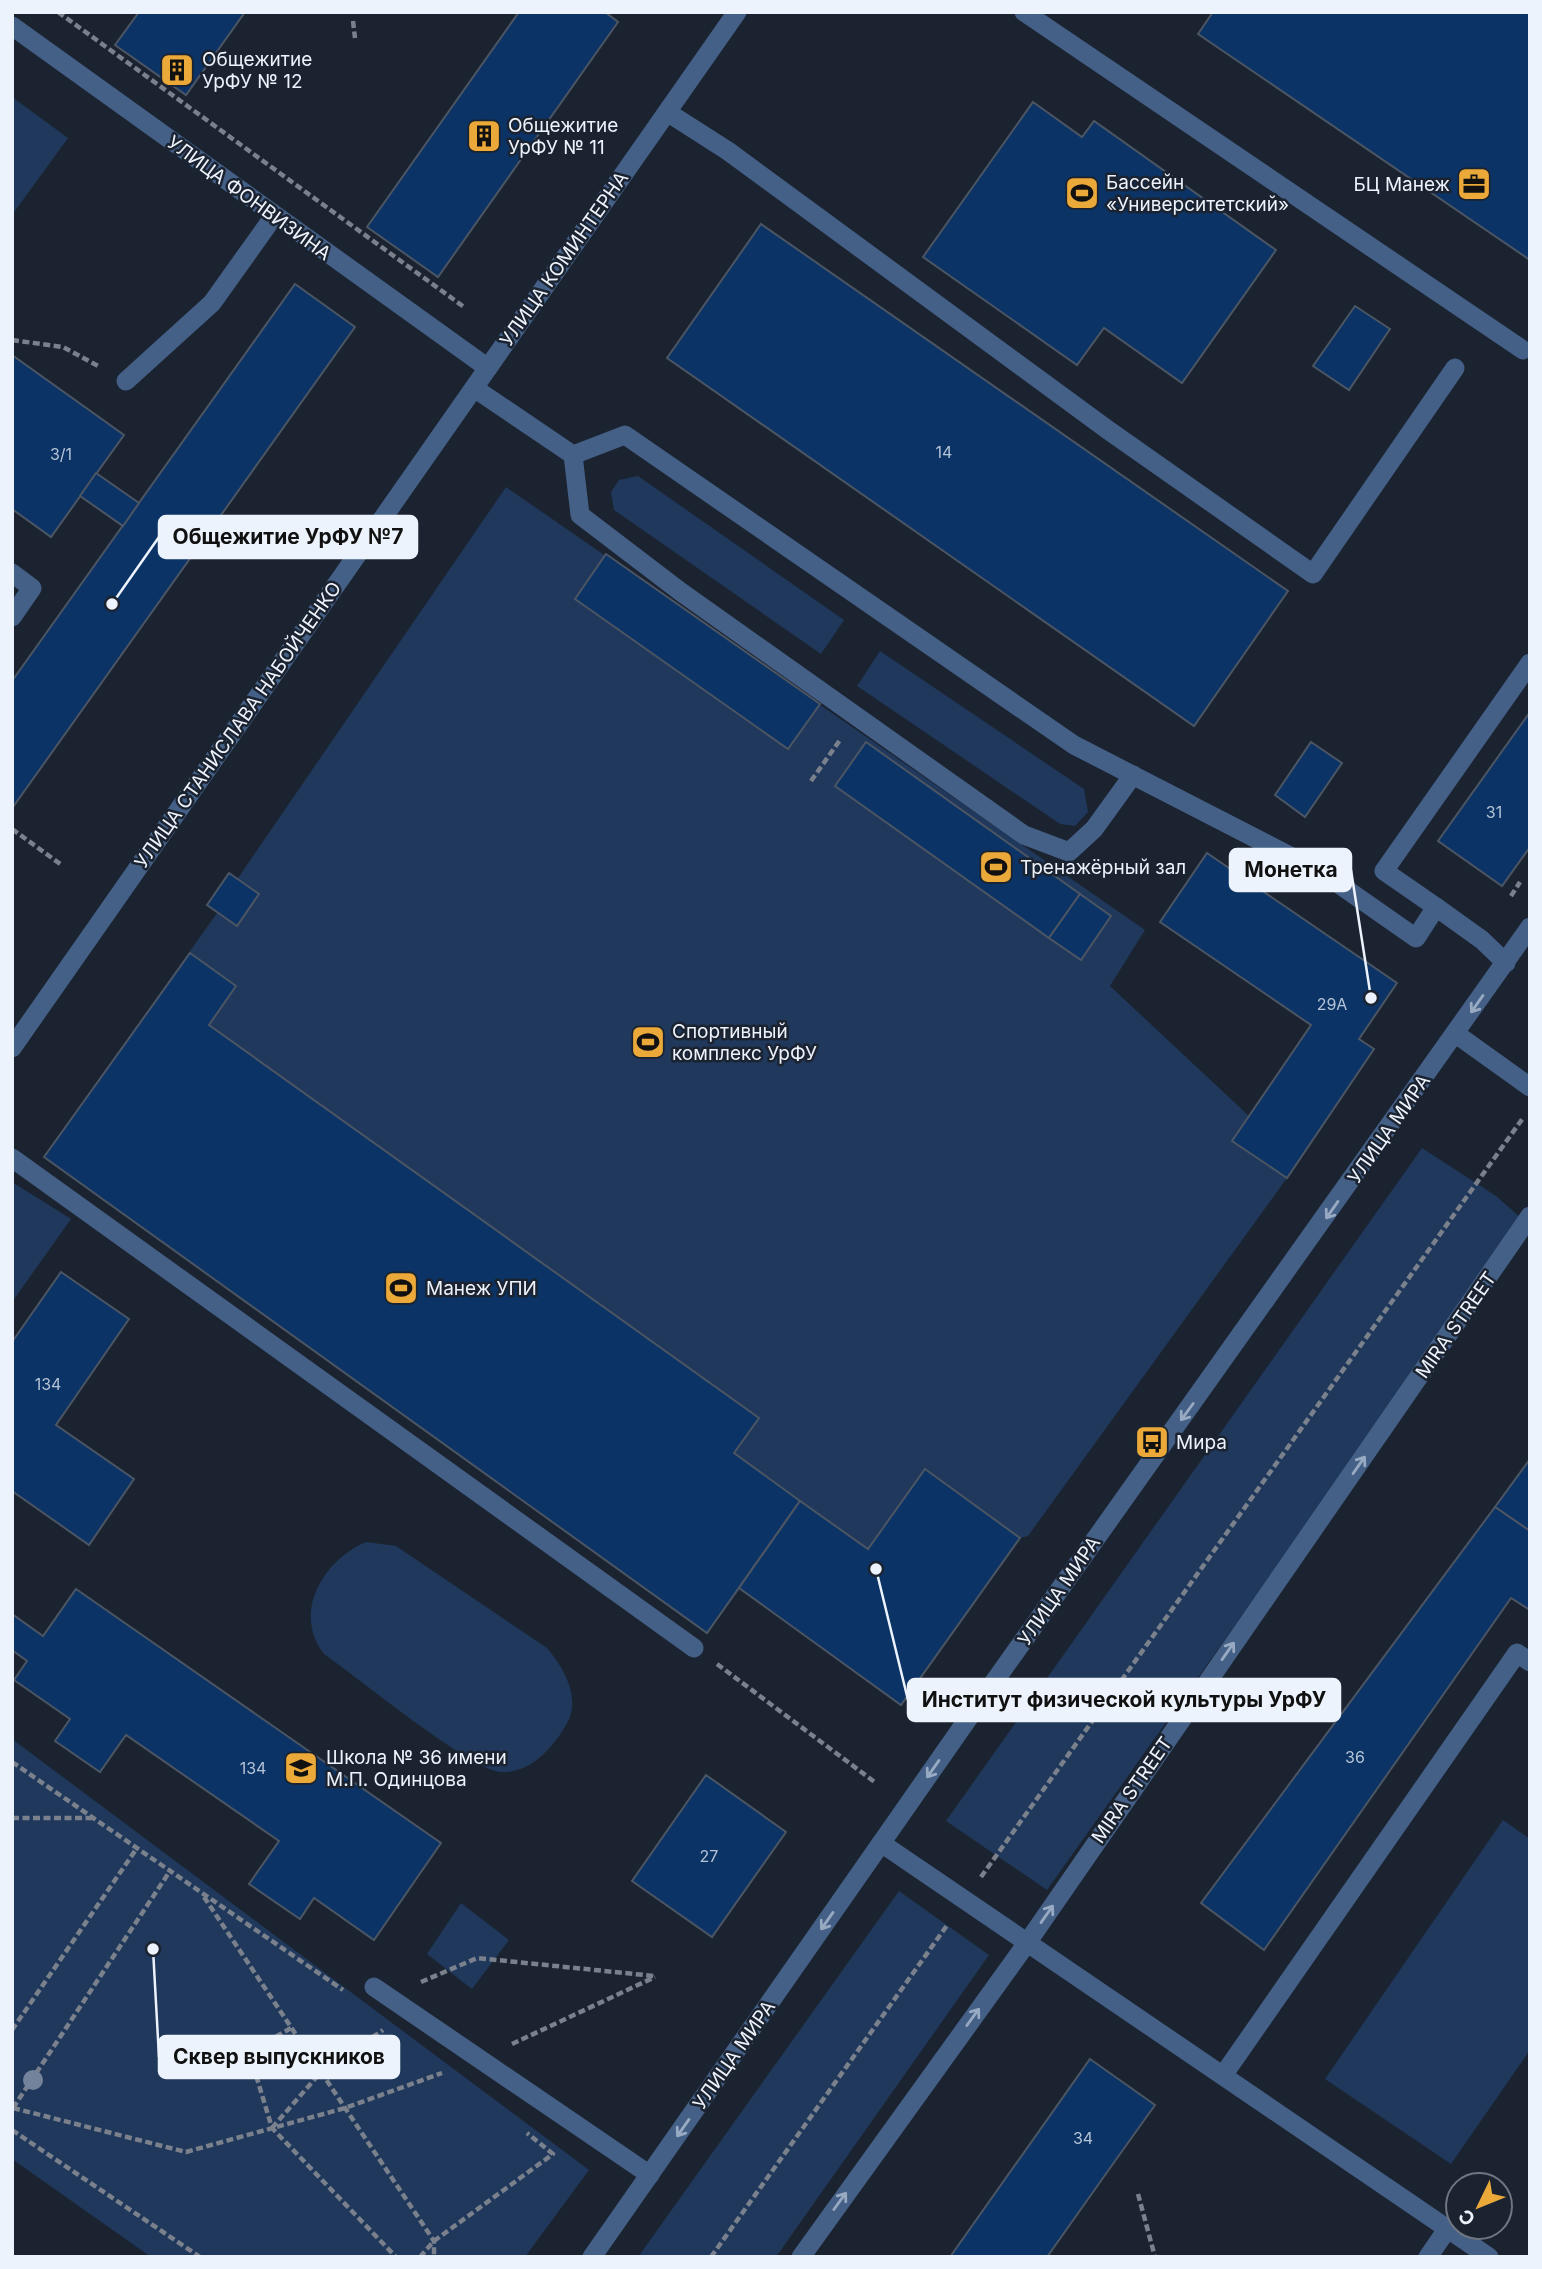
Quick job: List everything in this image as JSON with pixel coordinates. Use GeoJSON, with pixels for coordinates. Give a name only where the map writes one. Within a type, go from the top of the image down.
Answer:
{"type":"FeatureCollection","features":[{"type":"Feature","properties":{"kind":"street","name":"УЛИЦА КОМИНТЕРНА"},"geometry":{"type":"LineString","coordinates":[[488,368],[737,12]]}},
{"type":"Feature","properties":{"kind":"street"},"geometry":{"type":"LineString","coordinates":[[1024,12],[1523,350]]}},
{"type":"Feature","properties":{"kind":"street","name":"УЛИЦА ФОНВИЗИНА"},"geometry":{"type":"LineString","coordinates":[[12,26],[488,368]]}},
{"type":"Feature","properties":{"kind":"street"},"geometry":{"type":"LineString","coordinates":[[667,112],[728,151],[1108,430],[1313,574],[1455,368]]}},
{"type":"Feature","properties":{"kind":"street"},"geometry":{"type":"LineString","coordinates":[[126,381],[212,303],[274,216]]}},
{"type":"Feature","properties":{"kind":"street","name":"УЛИЦА СТАНИСЛАВА НАБОЙЧЕНКО"},"geometry":{"type":"LineString","coordinates":[[12,1048],[488,368]]}},
{"type":"Feature","properties":{"kind":"street"},"geometry":{"type":"LineString","coordinates":[[474,388],[573,455],[580,515],[681,593],[1024,835],[1069,852],[1094,829],[1133,775]]}},
{"type":"Feature","properties":{"kind":"street"},"geometry":{"type":"LineString","coordinates":[[573,455],[625,435],[1074,745],[1324,873],[1416,938],[1436,907]]}},
{"type":"Feature","properties":{"kind":"street"},"geometry":{"type":"LineString","coordinates":[[12,572],[32,588],[12,617]]}},
{"type":"Feature","properties":{"kind":"street"},"geometry":{"type":"LineString","coordinates":[[1506,963],[1482,940],[1384,870],[1530,663]]}},
{"type":"Feature","properties":{"kind":"street","name":"УЛИЦА МИРА"},"geometry":{"type":"LineString","coordinates":[[592,2257],[881,1843],[1530,927]]}},
{"type":"Feature","properties":{"kind":"street"},"geometry":{"type":"LineString","coordinates":[[1456,1034],[1530,1087]]}},
{"type":"Feature","properties":{"kind":"street"},"geometry":{"type":"LineString","coordinates":[[12,1158],[694,1648]]}},
{"type":"Feature","properties":{"kind":"street","name":"MIRA STREET"},"geometry":{"type":"LineString","coordinates":[[801,2257],[1027,1943],[1530,1216]]}},
{"type":"Feature","properties":{"kind":"street"},"geometry":{"type":"LineString","coordinates":[[1224,2074],[1517,1653],[1530,1662]]}},
{"type":"Feature","properties":{"kind":"street"},"geometry":{"type":"LineString","coordinates":[[881,1843],[1444,2225]]}},
{"type":"Feature","properties":{"kind":"street"},"geometry":{"type":"LineString","coordinates":[[382,1992],[650,2175]]}},
{"type":"Feature","properties":{"kind":"street"},"geometry":{"type":"LineString","coordinates":[[1428,2257],[1444,2234]]}},
{"type":"Feature","properties":{"kind":"street"},"geometry":{"type":"LineString","coordinates":[[1466,2241],[1489,2257]]}},
{"type":"Feature","properties":{"kind":"path"},"geometry":{"type":"LineString","coordinates":[[58,12],[464,307]]}},
{"type":"Feature","properties":{"kind":"path"},"geometry":{"type":"LineString","coordinates":[[353,21],[355,38]]}},
{"type":"Feature","properties":{"kind":"path"},"geometry":{"type":"LineString","coordinates":[[12,340],[63,347],[126,381]]}},
{"type":"Feature","properties":{"kind":"path"},"geometry":{"type":"LineString","coordinates":[[811,781],[856,716]]}},
{"type":"Feature","properties":{"kind":"path"},"geometry":{"type":"LineString","coordinates":[[12,830],[63,866]]}},
{"type":"Feature","properties":{"kind":"path"},"geometry":{"type":"LineString","coordinates":[[1511,896],[1520,882]]}},
{"type":"Feature","properties":{"kind":"path"},"geometry":{"type":"LineString","coordinates":[[711,2257],[1530,1109]]}},
{"type":"Feature","properties":{"kind":"path"},"geometry":{"type":"LineString","coordinates":[[694,1648],[876,1783]]}},
{"type":"Feature","properties":{"kind":"path"},"geometry":{"type":"LineString","coordinates":[[12,1762],[344,1991]]}},
{"type":"Feature","properties":{"kind":"path"},"geometry":{"type":"LineString","coordinates":[[12,1818],[93,1818]]}},
{"type":"Feature","properties":{"kind":"path"},"geometry":{"type":"LineString","coordinates":[[12,2030],[137,1848]]}},
{"type":"Feature","properties":{"kind":"path"},"geometry":{"type":"LineString","coordinates":[[170,1871],[12,2109],[186,2152],[345,2108],[481,2059],[655,1977],[477,1958],[382,1992]]}},
{"type":"Feature","properties":{"kind":"path"},"geometry":{"type":"LineString","coordinates":[[202,1893],[434,2241],[433,2257]]}},
{"type":"Feature","properties":{"kind":"path"},"geometry":{"type":"LineString","coordinates":[[272,2128],[321,2072],[391,2024]]}},
{"type":"Feature","properties":{"kind":"path"},"geometry":{"type":"LineString","coordinates":[[291,2028],[249,2052],[272,2128],[396,2257]]}},
{"type":"Feature","properties":{"kind":"path"},"geometry":{"type":"LineString","coordinates":[[420,2257],[434,2241],[553,2154],[522,2129]]}},
{"type":"Feature","properties":{"kind":"path"},"geometry":{"type":"LineString","coordinates":[[12,2130],[200,2257]]}},
{"type":"Feature","properties":{"kind":"path"},"geometry":{"type":"LineString","coordinates":[[1138,2194],[1155,2257]]}},
{"type":"Feature","properties":{"kind":"shaded area"},"geometry":{"type":"Polygon","coordinates":[[[12,97],[68,138],[12,215],[12,97]]]}},
{"type":"Feature","properties":{"kind":"shaded area"},"geometry":{"type":"Polygon","coordinates":[[[638,476],[844,620],[821,654],[614,510],[611,492],[619,480],[638,476]]]}},
{"type":"Feature","properties":{"kind":"shaded area","name":"Спортивный комплекс УрФУ"},"geometry":{"type":"Polygon","coordinates":[[[506,487],[1145,930],[1110,986],[1249,1116],[1233,1141],[1287,1178],[1028,1536],[1020,1538],[901,1705],[740,1589],[707,1633],[44,1157],[217,913],[207,905],[229,873],[238,878],[506,487]]]}},
{"type":"Feature","properties":{"kind":"shaded area"},"geometry":{"type":"Polygon","coordinates":[[[880,651],[1084,789],[1088,812],[1075,826],[1060,824],[857,686],[880,651]]]}},
{"type":"Feature","properties":{"kind":"shaded area"},"geometry":{"type":"Polygon","coordinates":[[[1422,1148],[1496,1196],[1521,1218],[1494,1261],[1047,1890],[946,1821],[1422,1148]]]}},
{"type":"Feature","properties":{"kind":"shaded area"},"geometry":{"type":"Polygon","coordinates":[[[12,1182],[71,1219],[12,1302],[12,1182]]]}},
{"type":"Feature","properties":{"kind":"shaded area"},"geometry":{"type":"Polygon","coordinates":[[[366,1542],[396,1546],[547,1648],[565,1674],[572,1694],[572,1705],[566,1725],[554,1743],[539,1758],[511,1772],[485,1767],[439,1739],[324,1654],[315,1638],[311,1622],[317,1589],[337,1561],[366,1542]]]}},
{"type":"Feature","properties":{"kind":"shaded area"},"geometry":{"type":"Polygon","coordinates":[[[12,1739],[589,2170],[525,2257],[151,2257],[12,2159],[12,1739]]]}},
{"type":"Feature","properties":{"kind":"shaded area"},"geometry":{"type":"Polygon","coordinates":[[[1503,1820],[1530,1839],[1530,2050],[1451,2164],[1325,2079],[1503,1820]]]}},
{"type":"Feature","properties":{"kind":"shaded area"},"geometry":{"type":"Polygon","coordinates":[[[899,1891],[989,1955],[776,2257],[638,2257],[899,1891]]]}},
{"type":"Feature","properties":{"kind":"shaded area"},"geometry":{"type":"Polygon","coordinates":[[[461,1903],[509,1940],[472,1989],[427,1954],[461,1903]]]}},
{"type":"Feature","properties":{"kind":"building","name":"Общежитие УрФУ № 12"},"geometry":{"type":"Polygon","coordinates":[[[139,12],[245,12],[186,95],[115,45],[139,12]]]}},
{"type":"Feature","properties":{"kind":"building","name":"Общежитие УрФУ № 11"},"geometry":{"type":"Polygon","coordinates":[[[519,12],[605,12],[618,22],[438,277],[367,227],[519,12]]]}},
{"type":"Feature","properties":{"kind":"building","name":"БЦ Манеж"},"geometry":{"type":"Polygon","coordinates":[[[1213,12],[1530,12],[1530,260],[1198,34],[1213,12]]]}},
{"type":"Feature","properties":{"kind":"building","name":"Бассейн «Университетский»"},"geometry":{"type":"Polygon","coordinates":[[[1033,102],[1082,137],[1094,121],[1276,250],[1182,383],[1104,328],[1077,365],[923,257],[1033,102]]]}},
{"type":"Feature","properties":{"kind":"building"},"geometry":{"type":"Polygon","coordinates":[[[761,224],[1288,591],[1194,726],[667,358],[761,224]]]}},
{"type":"Feature","properties":{"kind":"building"},"geometry":{"type":"Polygon","coordinates":[[[295,284],[355,327],[13,807],[12,681],[295,284]]]}},
{"type":"Feature","properties":{"kind":"building"},"geometry":{"type":"Polygon","coordinates":[[[1355,306],[1390,329],[1349,390],[1313,366],[1355,306]]]}},
{"type":"Feature","properties":{"kind":"building"},"geometry":{"type":"Polygon","coordinates":[[[12,355],[124,435],[51,537],[12,509],[12,355]]]}},
{"type":"Feature","properties":{"kind":"building"},"geometry":{"type":"Polygon","coordinates":[[[96,473],[139,503],[123,526],[80,496],[96,473]]]}},
{"type":"Feature","properties":{"kind":"building"},"geometry":{"type":"Polygon","coordinates":[[[606,554],[820,704],[788,749],[575,599],[606,554]]]}},
{"type":"Feature","properties":{"kind":"building"},"geometry":{"type":"Polygon","coordinates":[[[1530,712],[1530,847],[1502,886],[1438,841],[1530,712]]]}},
{"type":"Feature","properties":{"kind":"building","name":"Тренажёрный зал"},"geometry":{"type":"Polygon","coordinates":[[[866,742],[1080,894],[1049,938],[835,786],[866,742]]]}},
{"type":"Feature","properties":{"kind":"building"},"geometry":{"type":"Polygon","coordinates":[[[1311,742],[1342,763],[1305,817],[1275,795],[1311,742]]]}},
{"type":"Feature","properties":{"kind":"building"},"geometry":{"type":"Polygon","coordinates":[[[1207,853],[1397,983],[1359,1039],[1374,1049],[1287,1178],[1232,1141],[1311,1025],[1160,922],[1207,853]]]}},
{"type":"Feature","properties":{"kind":"building"},"geometry":{"type":"Polygon","coordinates":[[[229,873],[259,894],[237,926],[207,905],[229,873]]]}},
{"type":"Feature","properties":{"kind":"building"},"geometry":{"type":"Polygon","coordinates":[[[1080,894],[1111,916],[1081,960],[1049,938],[1080,894]]]}},
{"type":"Feature","properties":{"kind":"building","name":"Манеж УПИ"},"geometry":{"type":"Polygon","coordinates":[[[190,953],[236,986],[209,1025],[759,1418],[734,1453],[800,1501],[707,1633],[44,1157],[190,953]]]}},
{"type":"Feature","properties":{"kind":"building"},"geometry":{"type":"Polygon","coordinates":[[[61,1272],[129,1319],[56,1425],[134,1479],[89,1545],[12,1491],[12,1342],[61,1272]]]}},
{"type":"Feature","properties":{"kind":"building"},"geometry":{"type":"Polygon","coordinates":[[[1530,1459],[1530,1531],[1495,1507],[1530,1459]]]}},
{"type":"Feature","properties":{"kind":"building"},"geometry":{"type":"Polygon","coordinates":[[[925,1469],[1020,1538],[901,1705],[739,1588],[800,1501],[868,1549],[925,1469]]]}},
{"type":"Feature","properties":{"kind":"building"},"geometry":{"type":"Polygon","coordinates":[[[1495,1507],[1530,1531],[1530,1610],[1511,1598],[1264,1950],[1201,1903],[1495,1507]]]}},
{"type":"Feature","properties":{"kind":"building"},"geometry":{"type":"Polygon","coordinates":[[[76,1589],[441,1843],[374,1940],[314,1898],[300,1919],[249,1884],[279,1841],[126,1735],[100,1772],[55,1741],[70,1719],[14,1680],[27,1661],[12,1650],[12,1614],[43,1636],[76,1589]]]}},
{"type":"Feature","properties":{"kind":"building"},"geometry":{"type":"Polygon","coordinates":[[[706,1775],[786,1832],[712,1937],[632,1881],[706,1775]]]}},
{"type":"Feature","properties":{"kind":"building"},"geometry":{"type":"Polygon","coordinates":[[[1090,2059],[1155,2105],[1047,2257],[950,2257],[1090,2059]]]}},
{"type":"Feature","properties":{"kind":"place","name":"Общежитие УрФУ № 12"},"geometry":{"type":"Point","coordinates":[177,70]}},
{"type":"Feature","properties":{"kind":"place","name":"Общежитие УрФУ № 11"},"geometry":{"type":"Point","coordinates":[484,136]}},
{"type":"Feature","properties":{"kind":"place","name":"БЦ Манеж"},"geometry":{"type":"Point","coordinates":[1474,184]}},
{"type":"Feature","properties":{"kind":"place","name":"Бассейн «Университетский»"},"geometry":{"type":"Point","coordinates":[1082,193]}},
{"type":"Feature","properties":{"kind":"place","name":"Общежитие УрФУ №7"},"geometry":{"type":"Point","coordinates":[112,604]}},
{"type":"Feature","properties":{"kind":"place","name":"Тренажёрный зал"},"geometry":{"type":"Point","coordinates":[996,867]}},
{"type":"Feature","properties":{"kind":"place","name":"Монетка"},"geometry":{"type":"Point","coordinates":[1371,998]}},
{"type":"Feature","properties":{"kind":"place","name":"Спортивный комплекс УрФУ"},"geometry":{"type":"Point","coordinates":[648,1042]}},
{"type":"Feature","properties":{"kind":"place","name":"Манеж УПИ"},"geometry":{"type":"Point","coordinates":[401,1288]}},
{"type":"Feature","properties":{"kind":"place","name":"Мира"},"geometry":{"type":"Point","coordinates":[1152,1442]}},
{"type":"Feature","properties":{"kind":"place","name":"Институт физической культуры УрФУ"},"geometry":{"type":"Point","coordinates":[876,1569]}},
{"type":"Feature","properties":{"kind":"place","name":"Школа № 36 имени М.П. Одинцова"},"geometry":{"type":"Point","coordinates":[301,1768]}},
{"type":"Feature","properties":{"kind":"place","name":"Сквер выпускников"},"geometry":{"type":"Point","coordinates":[153,1949]}}]}
